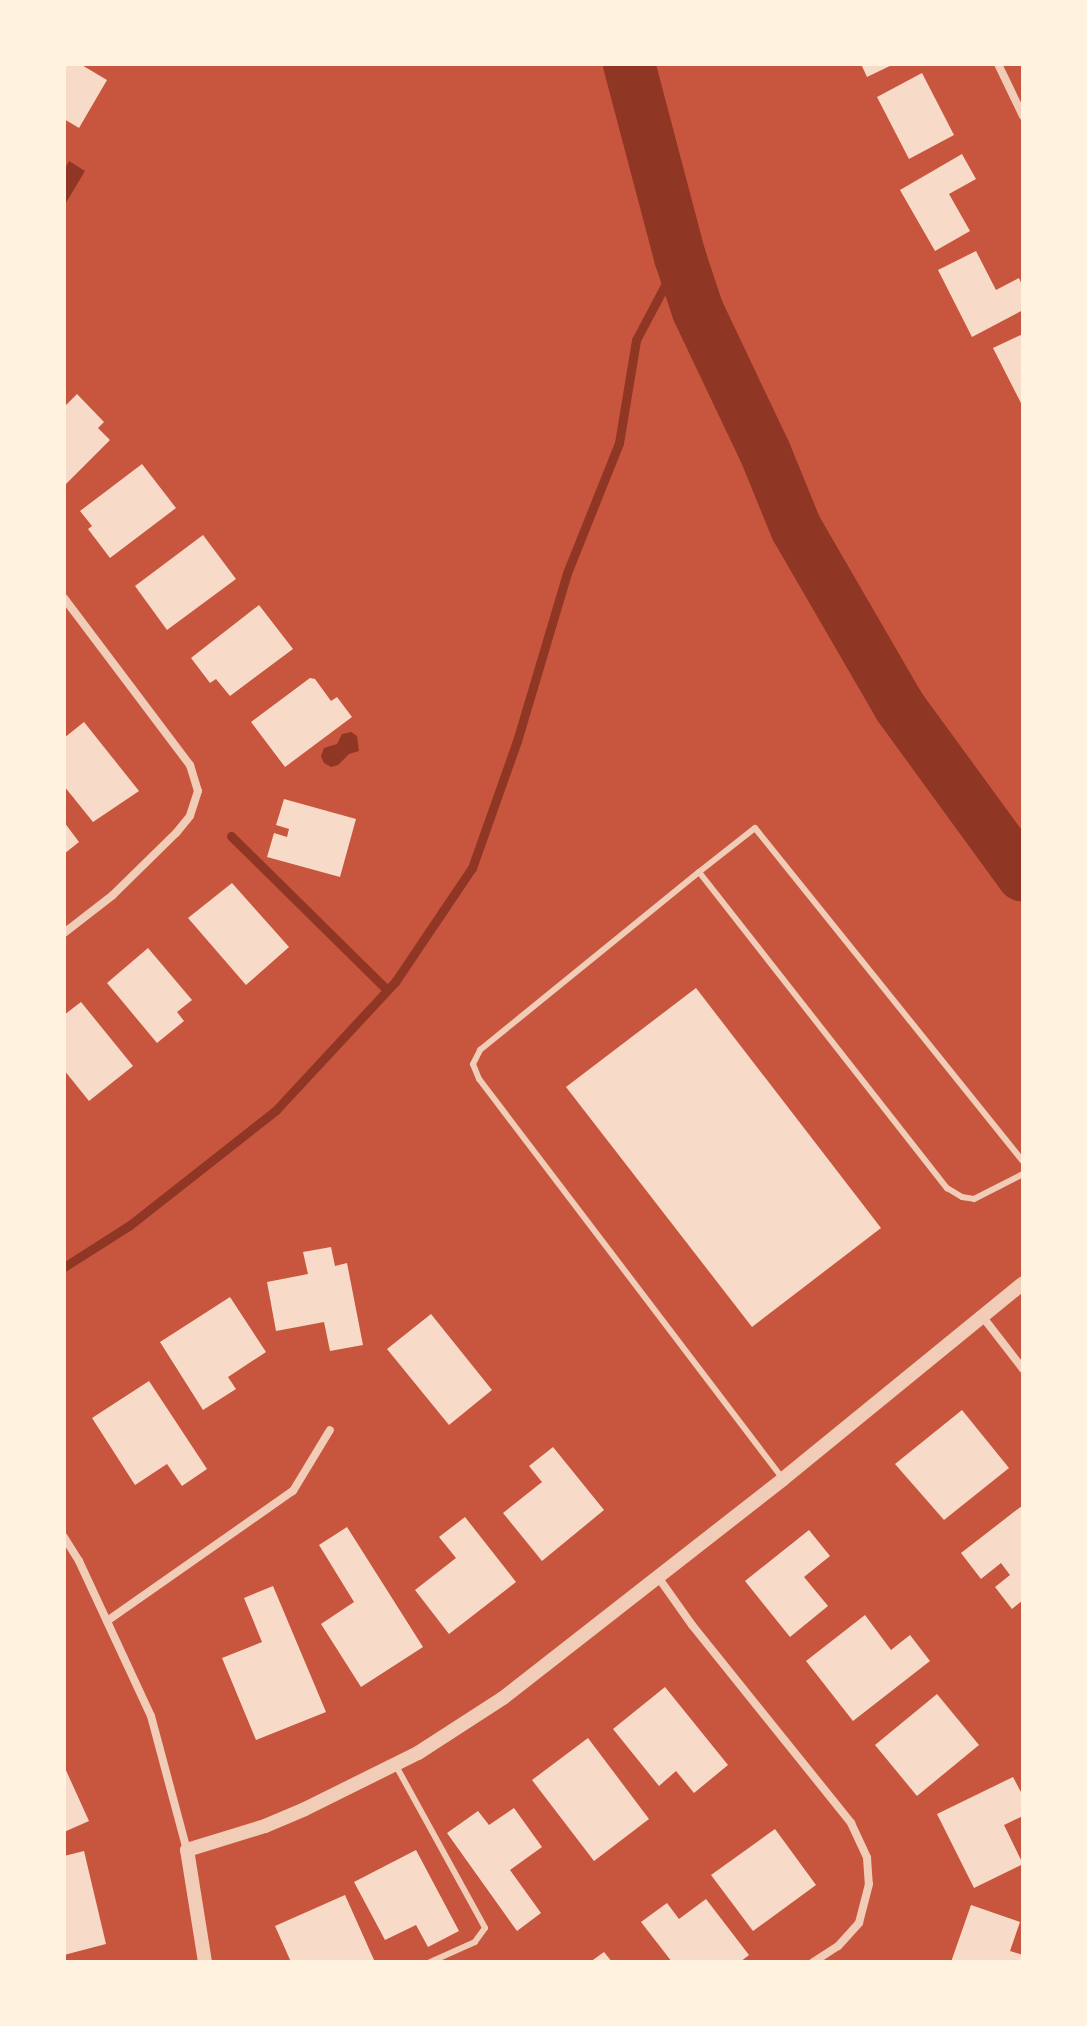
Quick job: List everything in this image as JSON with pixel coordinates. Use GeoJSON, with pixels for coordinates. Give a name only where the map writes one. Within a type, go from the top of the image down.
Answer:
{"type":"FeatureCollection","features":[{"type":"Feature","properties":{"kind":"street"},"geometry":{"type":"LineString","coordinates":[[998,64],[1023,116]]}},
{"type":"Feature","properties":{"kind":"street"},"geometry":{"type":"LineString","coordinates":[[64,598],[190,765],[198,791],[190,816],[176,833],[113,895],[64,933]]}},
{"type":"Feature","properties":{"kind":"street"},"geometry":{"type":"LineString","coordinates":[[187,1850],[265,1826],[395,1764],[503,1698],[783,1479],[1023,1283]]}},
{"type":"Feature","properties":{"kind":"street"},"geometry":{"type":"LineString","coordinates":[[982,1315],[1023,1369]]}},
{"type":"Feature","properties":{"kind":"street"},"geometry":{"type":"LineString","coordinates":[[107,1621],[293,1491],[330,1430]]}},
{"type":"Feature","properties":{"kind":"street"},"geometry":{"type":"LineString","coordinates":[[64,1537],[151,1716],[187,1850],[205,1962]]}},
{"type":"Feature","properties":{"kind":"street"},"geometry":{"type":"LineString","coordinates":[[658,1577],[692,1625],[851,1823],[867,1858],[869,1884],[859,1923],[838,1946],[813,1962]]}},
{"type":"Feature","properties":{"kind":"lane"},"geometry":{"type":"LineString","coordinates":[[783,1479],[479,1079],[473,1064],[480,1050],[755,828],[1023,1161]]}},
{"type":"Feature","properties":{"kind":"lane"},"geometry":{"type":"LineString","coordinates":[[699,872],[947,1188],[962,1197],[974,1199],[1012,1183],[1023,1174]]}},
{"type":"Feature","properties":{"kind":"lane"},"geometry":{"type":"LineString","coordinates":[[395,1764],[485,1928],[475,1942],[430,1962]]}},
{"type":"Feature","properties":{"kind":"shaded area"},"geometry":{"type":"Polygon","coordinates":[[[69,161],[85,171],[64,206],[64,170],[69,161]]]}},
{"type":"Feature","properties":{"kind":"shaded area"},"geometry":{"type":"Polygon","coordinates":[[[351,732],[357,736],[359,751],[349,754],[338,765],[331,767],[324,763],[321,756],[324,748],[337,744],[342,734],[351,732]]]}},
{"type":"Feature","properties":{"kind":"building"},"geometry":{"type":"Polygon","coordinates":[[[64,64],[80,64],[107,80],[79,128],[64,119],[64,64]]]}},
{"type":"Feature","properties":{"kind":"building"},"geometry":{"type":"Polygon","coordinates":[[[861,64],[894,64],[867,77],[861,64]]]}},
{"type":"Feature","properties":{"kind":"building"},"geometry":{"type":"Polygon","coordinates":[[[922,73],[954,135],[909,159],[877,97],[922,73]]]}},
{"type":"Feature","properties":{"kind":"building"},"geometry":{"type":"Polygon","coordinates":[[[962,154],[976,179],[949,194],[970,231],[935,251],[900,190],[962,154]]]}},
{"type":"Feature","properties":{"kind":"building"},"geometry":{"type":"Polygon","coordinates":[[[976,251],[996,290],[1019,278],[1023,287],[1023,310],[972,337],[938,270],[976,251]]]}},
{"type":"Feature","properties":{"kind":"building"},"geometry":{"type":"Polygon","coordinates":[[[1023,334],[1023,407],[993,348],[1023,334]]]}},
{"type":"Feature","properties":{"kind":"building"},"geometry":{"type":"Polygon","coordinates":[[[77,394],[104,422],[98,428],[110,440],[64,486],[64,407],[77,394]]]}},
{"type":"Feature","properties":{"kind":"building"},"geometry":{"type":"Polygon","coordinates":[[[142,464],[176,508],[110,558],[88,529],[92,526],[80,511],[142,464]]]}},
{"type":"Feature","properties":{"kind":"building"},"geometry":{"type":"Polygon","coordinates":[[[203,535],[236,579],[167,630],[135,586],[203,535]]]}},
{"type":"Feature","properties":{"kind":"building"},"geometry":{"type":"Polygon","coordinates":[[[259,605],[293,649],[230,696],[216,679],[210,683],[191,658],[259,605]]]}},
{"type":"Feature","properties":{"kind":"building"},"geometry":{"type":"Polygon","coordinates":[[[310,678],[315,679],[331,701],[337,697],[352,717],[285,767],[251,722],[310,678]]]}},
{"type":"Feature","properties":{"kind":"building"},"geometry":{"type":"Polygon","coordinates":[[[84,722],[139,791],[93,822],[64,786],[64,738],[84,722]]]}},
{"type":"Feature","properties":{"kind":"building"},"geometry":{"type":"Polygon","coordinates":[[[284,799],[356,819],[340,877],[267,857],[274,833],[287,837],[289,829],[276,825],[284,799]]]}},
{"type":"Feature","properties":{"kind":"building"},"geometry":{"type":"Polygon","coordinates":[[[64,822],[79,842],[64,854],[64,822]]]}},
{"type":"Feature","properties":{"kind":"building"},"geometry":{"type":"Polygon","coordinates":[[[232,883],[289,947],[246,985],[188,918],[232,883]]]}},
{"type":"Feature","properties":{"kind":"building"},"geometry":{"type":"Polygon","coordinates":[[[148,948],[192,1000],[177,1012],[184,1021],[157,1043],[107,983],[148,948]]]}},
{"type":"Feature","properties":{"kind":"building"},"geometry":{"type":"Polygon","coordinates":[[[696,988],[881,1228],[752,1327],[566,1087],[696,988]]]}},
{"type":"Feature","properties":{"kind":"building"},"geometry":{"type":"Polygon","coordinates":[[[81,1002],[133,1066],[89,1101],[64,1070],[64,1015],[81,1002]]]}},
{"type":"Feature","properties":{"kind":"building"},"geometry":{"type":"Polygon","coordinates":[[[331,1247],[335,1266],[347,1263],[363,1345],[330,1351],[324,1322],[276,1331],[267,1282],[308,1274],[303,1252],[331,1247]]]}},
{"type":"Feature","properties":{"kind":"building"},"geometry":{"type":"Polygon","coordinates":[[[230,1297],[266,1352],[228,1377],[236,1389],[203,1410],[160,1342],[230,1297]]]}},
{"type":"Feature","properties":{"kind":"building"},"geometry":{"type":"Polygon","coordinates":[[[431,1314],[492,1390],[449,1425],[387,1349],[431,1314]]]}},
{"type":"Feature","properties":{"kind":"building"},"geometry":{"type":"Polygon","coordinates":[[[149,1381],[207,1469],[182,1486],[167,1464],[135,1485],[92,1418],[149,1381]]]}},
{"type":"Feature","properties":{"kind":"building"},"geometry":{"type":"Polygon","coordinates":[[[962,1410],[1009,1468],[944,1520],[895,1464],[962,1410]]]}},
{"type":"Feature","properties":{"kind":"building"},"geometry":{"type":"Polygon","coordinates":[[[553,1447],[604,1510],[542,1561],[503,1513],[542,1482],[529,1466],[553,1447]]]}},
{"type":"Feature","properties":{"kind":"building"},"geometry":{"type":"Polygon","coordinates":[[[1023,1505],[1023,1600],[1012,1609],[995,1587],[1010,1575],[1001,1563],[981,1579],[961,1553],[1023,1505]]]}},
{"type":"Feature","properties":{"kind":"building"},"geometry":{"type":"Polygon","coordinates":[[[465,1517],[516,1582],[449,1634],[415,1590],[456,1558],[439,1537],[465,1517]]]}},
{"type":"Feature","properties":{"kind":"building"},"geometry":{"type":"Polygon","coordinates":[[[347,1527],[423,1647],[361,1687],[321,1624],[354,1602],[319,1545],[347,1527]]]}},
{"type":"Feature","properties":{"kind":"building"},"geometry":{"type":"Polygon","coordinates":[[[809,1530],[830,1556],[804,1577],[828,1606],[790,1637],[745,1581],[809,1530]]]}},
{"type":"Feature","properties":{"kind":"building"},"geometry":{"type":"Polygon","coordinates":[[[273,1586],[326,1712],[256,1740],[222,1658],[262,1642],[244,1598],[273,1586]]]}},
{"type":"Feature","properties":{"kind":"building"},"geometry":{"type":"Polygon","coordinates":[[[865,1615],[891,1650],[910,1635],[930,1661],[853,1721],[806,1661],[865,1615]]]}},
{"type":"Feature","properties":{"kind":"building"},"geometry":{"type":"Polygon","coordinates":[[[665,1687],[728,1765],[694,1793],[676,1771],[659,1786],[613,1729],[665,1687]]]}},
{"type":"Feature","properties":{"kind":"building"},"geometry":{"type":"Polygon","coordinates":[[[937,1694],[979,1745],[917,1796],[875,1745],[937,1694]]]}},
{"type":"Feature","properties":{"kind":"building"},"geometry":{"type":"Polygon","coordinates":[[[588,1738],[649,1819],[594,1861],[532,1780],[588,1738]]]}},
{"type":"Feature","properties":{"kind":"building"},"geometry":{"type":"Polygon","coordinates":[[[64,1766],[89,1821],[64,1832],[64,1766]]]}},
{"type":"Feature","properties":{"kind":"building"},"geometry":{"type":"Polygon","coordinates":[[[1013,1777],[1023,1796],[1023,1816],[1004,1825],[1023,1864],[974,1888],[937,1814],[1013,1777]]]}},
{"type":"Feature","properties":{"kind":"building"},"geometry":{"type":"Polygon","coordinates":[[[514,1808],[542,1847],[510,1870],[541,1913],[517,1931],[447,1833],[478,1811],[489,1825],[514,1808]]]}},
{"type":"Feature","properties":{"kind":"building"},"geometry":{"type":"Polygon","coordinates":[[[775,1829],[816,1885],[753,1931],[711,1875],[775,1829]]]}},
{"type":"Feature","properties":{"kind":"building"},"geometry":{"type":"Polygon","coordinates":[[[416,1850],[459,1931],[428,1947],[416,1925],[385,1940],[354,1882],[416,1850]]]}},
{"type":"Feature","properties":{"kind":"building"},"geometry":{"type":"Polygon","coordinates":[[[84,1851],[106,1944],[64,1955],[64,1856],[84,1851]]]}},
{"type":"Feature","properties":{"kind":"building"},"geometry":{"type":"Polygon","coordinates":[[[345,1895],[374,1960],[291,1962],[275,1926],[345,1895]]]}},
{"type":"Feature","properties":{"kind":"building"},"geometry":{"type":"Polygon","coordinates":[[[706,1899],[749,1955],[740,1962],[672,1962],[641,1922],[667,1903],[679,1919],[706,1899]]]}},
{"type":"Feature","properties":{"kind":"building"},"geometry":{"type":"Polygon","coordinates":[[[971,1905],[1020,1922],[1010,1951],[1023,1955],[1023,1962],[951,1962],[971,1905]]]}},
{"type":"Feature","properties":{"kind":"building"},"geometry":{"type":"Polygon","coordinates":[[[604,1952],[612,1962],[590,1962],[604,1952]]]}},
{"type":"Feature","properties":{"kind":"waterway"},"geometry":{"type":"LineString","coordinates":[[629,64],[680,257],[698,311],[765,452],[796,528],[899,706],[1023,876]]}},
{"type":"Feature","properties":{"kind":"waterway"},"geometry":{"type":"LineString","coordinates":[[64,1267],[130,1225],[276,1110],[395,982],[472,868],[517,741],[567,573],[619,443],[636,340],[680,257]]}},
{"type":"Feature","properties":{"kind":"waterway"},"geometry":{"type":"LineString","coordinates":[[231,836],[387,990]]}}]}
